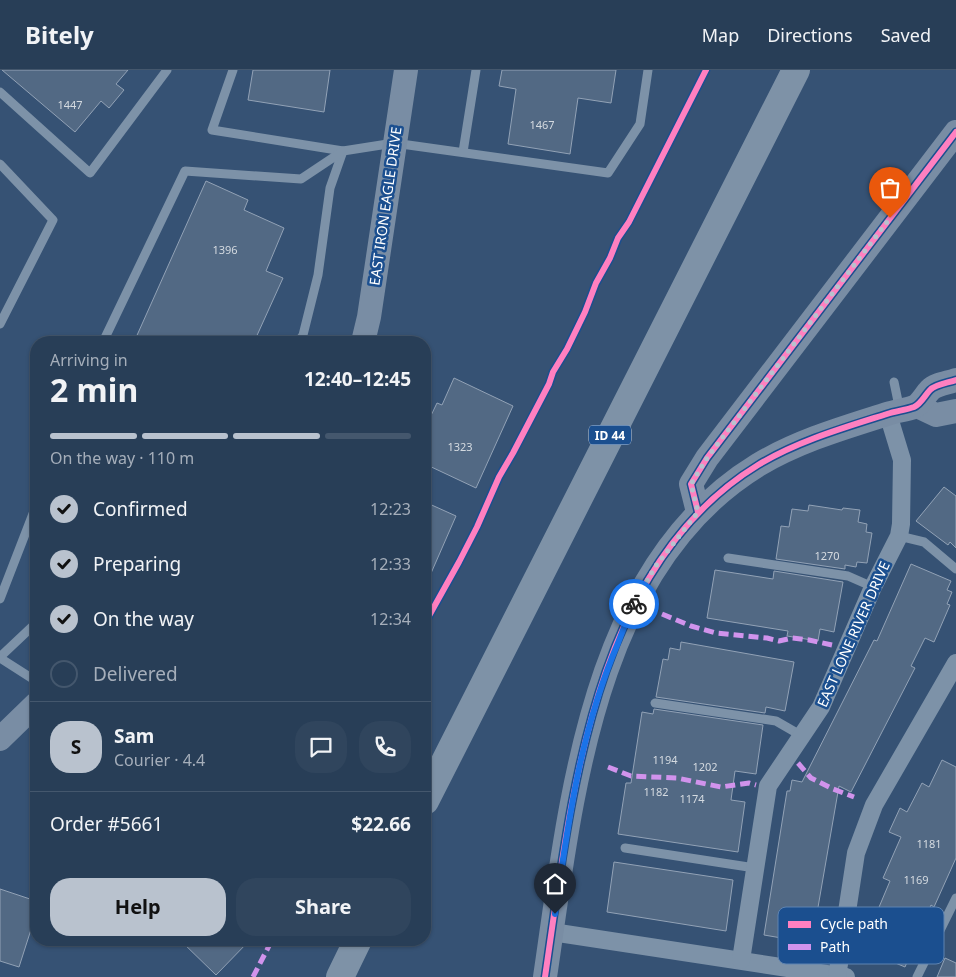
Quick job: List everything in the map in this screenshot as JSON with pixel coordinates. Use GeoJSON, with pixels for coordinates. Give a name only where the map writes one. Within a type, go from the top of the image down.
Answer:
{"type":"FeatureCollection","features":[{"type":"Feature","properties":{"kind":"highway","name":"ID 44"},"geometry":{"type":"LineString","coordinates":[[431,789],[796,70]]}},
{"type":"Feature","properties":{"kind":"highway"},"geometry":{"type":"LineString","coordinates":[[340,977],[355,946]]}},
{"type":"Feature","properties":{"kind":"street","name":"EAST IRON EAGLE DRIVE"},"geometry":{"type":"LineString","coordinates":[[364,336],[369,317],[406,70]]}},
{"type":"Feature","properties":{"kind":"street"},"geometry":{"type":"LineString","coordinates":[[698,512],[691,484],[707,458],[953,141]]}},
{"type":"Feature","properties":{"kind":"street"},"geometry":{"type":"LineString","coordinates":[[545,977],[572,802],[585,738],[597,698],[632,608],[655,567],[698,512],[757,466],[811,439],[901,410],[931,388],[956,380]]}},
{"type":"Feature","properties":{"kind":"street"},"geometry":{"type":"LineString","coordinates":[[901,410],[936,415],[956,411]]}},
{"type":"Feature","properties":{"kind":"street","name":"EAST LONE RIVER DRIVE"},"geometry":{"type":"LineString","coordinates":[[741,960],[768,786],[821,707],[873,587],[898,536],[901,524],[901,410]]}},
{"type":"Feature","properties":{"kind":"street"},"geometry":{"type":"LineString","coordinates":[[849,907],[856,853],[874,806],[956,663]]}},
{"type":"Feature","properties":{"kind":"street"},"geometry":{"type":"LineString","coordinates":[[0,739],[30,710]]}},
{"type":"Feature","properties":{"kind":"street"},"geometry":{"type":"LineString","coordinates":[[552,932],[840,976]]}},
{"type":"Feature","properties":{"kind":"lane"},"geometry":{"type":"LineString","coordinates":[[0,92],[90,174],[167,70]]}},
{"type":"Feature","properties":{"kind":"lane"},"geometry":{"type":"LineString","coordinates":[[233,70],[212,130],[343,151],[394,143],[608,173],[640,124],[648,70]]}},
{"type":"Feature","properties":{"kind":"lane"},"geometry":{"type":"LineString","coordinates":[[463,152],[476,70]]}},
{"type":"Feature","properties":{"kind":"lane"},"geometry":{"type":"LineString","coordinates":[[106,336],[185,171],[301,179],[343,151]]}},
{"type":"Feature","properties":{"kind":"lane"},"geometry":{"type":"LineString","coordinates":[[302,336],[318,275],[330,188],[343,151]]}},
{"type":"Feature","properties":{"kind":"lane"},"geometry":{"type":"LineString","coordinates":[[0,164],[53,220],[0,324]]}},
{"type":"Feature","properties":{"kind":"lane"},"geometry":{"type":"LineString","coordinates":[[894,382],[901,410]]}},
{"type":"Feature","properties":{"kind":"lane"},"geometry":{"type":"LineString","coordinates":[[0,599],[30,522]]}},
{"type":"Feature","properties":{"kind":"lane"},"geometry":{"type":"LineString","coordinates":[[898,536],[924,542],[956,569]]}},
{"type":"Feature","properties":{"kind":"lane"},"geometry":{"type":"LineString","coordinates":[[728,558],[848,576],[873,587]]}},
{"type":"Feature","properties":{"kind":"lane"},"geometry":{"type":"LineString","coordinates":[[30,630],[0,657],[30,677]]}},
{"type":"Feature","properties":{"kind":"lane"},"geometry":{"type":"LineString","coordinates":[[655,702],[776,721],[802,736]]}},
{"type":"Feature","properties":{"kind":"lane"},"geometry":{"type":"LineString","coordinates":[[624,848],[755,868]]}},
{"type":"Feature","properties":{"kind":"lane"},"geometry":{"type":"LineString","coordinates":[[944,922],[956,898]]}},
{"type":"Feature","properties":{"kind":"lane"},"geometry":{"type":"LineString","coordinates":[[917,977],[923,964]]}},
{"type":"Feature","properties":{"kind":"building"},"geometry":{"type":"Polygon","coordinates":[[[2,70],[128,70],[116,84],[124,90],[109,108],[101,101],[75,132],[2,70]]]}},
{"type":"Feature","properties":{"kind":"building"},"geometry":{"type":"Polygon","coordinates":[[[253,70],[330,70],[324,112],[248,100],[253,70]]]}},
{"type":"Feature","properties":{"kind":"building"},"geometry":{"type":"Polygon","coordinates":[[[502,70],[616,70],[611,103],[578,98],[570,154],[508,144],[516,89],[499,86],[502,70]]]}},
{"type":"Feature","properties":{"kind":"building"},"geometry":{"type":"Polygon","coordinates":[[[206,181],[248,200],[244,210],[284,228],[266,271],[283,278],[257,336],[137,336],[206,181]]]}},
{"type":"Feature","properties":{"kind":"building"},"geometry":{"type":"Polygon","coordinates":[[[454,378],[513,406],[476,488],[431,467],[431,416],[437,403],[442,405],[454,378]]]}},
{"type":"Feature","properties":{"kind":"building"},"geometry":{"type":"Polygon","coordinates":[[[944,487],[956,496],[956,548],[950,542],[948,545],[916,521],[944,487]]]}},
{"type":"Feature","properties":{"kind":"building"},"geometry":{"type":"Polygon","coordinates":[[[431,505],[456,516],[431,573],[431,505]]]}},
{"type":"Feature","properties":{"kind":"building"},"geometry":{"type":"Polygon","coordinates":[[[809,505],[842,510],[843,508],[860,510],[858,522],[867,524],[866,532],[872,533],[867,563],[857,562],[856,567],[845,565],[845,569],[776,559],[781,526],[789,527],[792,509],[808,511],[809,505]]]}},
{"type":"Feature","properties":{"kind":"building"},"geometry":{"type":"Polygon","coordinates":[[[911,564],[951,581],[947,590],[952,592],[947,604],[950,605],[934,642],[925,638],[911,666],[915,668],[851,792],[839,786],[818,907],[778,907],[778,937],[764,935],[787,791],[790,791],[792,780],[802,782],[874,640],[877,641],[911,564]]]}},
{"type":"Feature","properties":{"kind":"building"},"geometry":{"type":"Polygon","coordinates":[[[715,570],[773,579],[774,571],[843,582],[834,632],[820,629],[818,641],[787,636],[788,631],[707,618],[715,570]]]}},
{"type":"Feature","properties":{"kind":"building"},"geometry":{"type":"Polygon","coordinates":[[[681,642],[794,662],[785,711],[766,707],[765,713],[656,697],[663,659],[668,660],[670,648],[680,650],[681,642]]]}},
{"type":"Feature","properties":{"kind":"building"},"geometry":{"type":"Polygon","coordinates":[[[654,709],[763,725],[756,774],[735,771],[731,800],[745,802],[738,852],[618,834],[626,783],[631,783],[642,712],[653,714],[654,709]]]}},
{"type":"Feature","properties":{"kind":"building"},"geometry":{"type":"Polygon","coordinates":[[[942,760],[956,767],[956,858],[934,907],[931,905],[930,907],[879,907],[890,881],[883,878],[901,837],[889,832],[900,808],[907,812],[922,783],[929,787],[942,760]]]}},
{"type":"Feature","properties":{"kind":"building"},"geometry":{"type":"Polygon","coordinates":[[[614,862],[733,880],[726,931],[607,912],[614,862]]]}},
{"type":"Feature","properties":{"kind":"building"},"geometry":{"type":"Polygon","coordinates":[[[0,889],[30,899],[30,933],[19,967],[0,961],[0,889]]]}},
{"type":"Feature","properties":{"kind":"building"},"geometry":{"type":"Polygon","coordinates":[[[186,946],[244,946],[216,975],[186,946]]]}},
{"type":"Feature","properties":{"kind":"building"},"geometry":{"type":"Polygon","coordinates":[[[945,958],[956,963],[956,977],[937,977],[945,958]]]}},
{"type":"Feature","properties":{"kind":"marked path"},"geometry":{"type":"LineString","coordinates":[[662,614],[691,626],[716,633],[779,641],[792,638],[832,645]]}},
{"type":"Feature","properties":{"kind":"marked path"},"geometry":{"type":"LineString","coordinates":[[798,763],[811,778],[854,797]]}},
{"type":"Feature","properties":{"kind":"marked path"},"geometry":{"type":"LineString","coordinates":[[608,767],[631,776],[677,778],[721,787],[749,783],[756,785]]}},
{"type":"Feature","properties":{"kind":"marked path"},"geometry":{"type":"LineString","coordinates":[[253,977],[269,946]]}},
{"type":"Feature","properties":{"kind":"cycle path"},"geometry":{"type":"LineString","coordinates":[[431,612],[477,527],[499,477],[549,384],[553,372],[567,349],[618,238],[629,222],[706,70]]}},
{"type":"Feature","properties":{"kind":"cycle path"},"geometry":{"type":"LineString","coordinates":[[698,512],[691,484],[707,458],[956,132]]}},
{"type":"Feature","properties":{"kind":"cycle path"},"geometry":{"type":"LineString","coordinates":[[545,977],[566,838],[580,765],[599,694],[624,626],[658,563],[702,509],[758,465],[773,456],[821,436],[854,424],[914,407],[933,388],[956,380]]}},
{"type":"Feature","properties":{"kind":"way so far"},"geometry":{"type":"LineString","coordinates":[[634,604],[655,567],[698,512],[691,484],[707,458],[890,218]]}},
{"type":"Feature","properties":{"kind":"route"},"geometry":{"type":"LineString","coordinates":[[555,914],[572,802],[585,738],[597,698],[634,604]]}}]}
